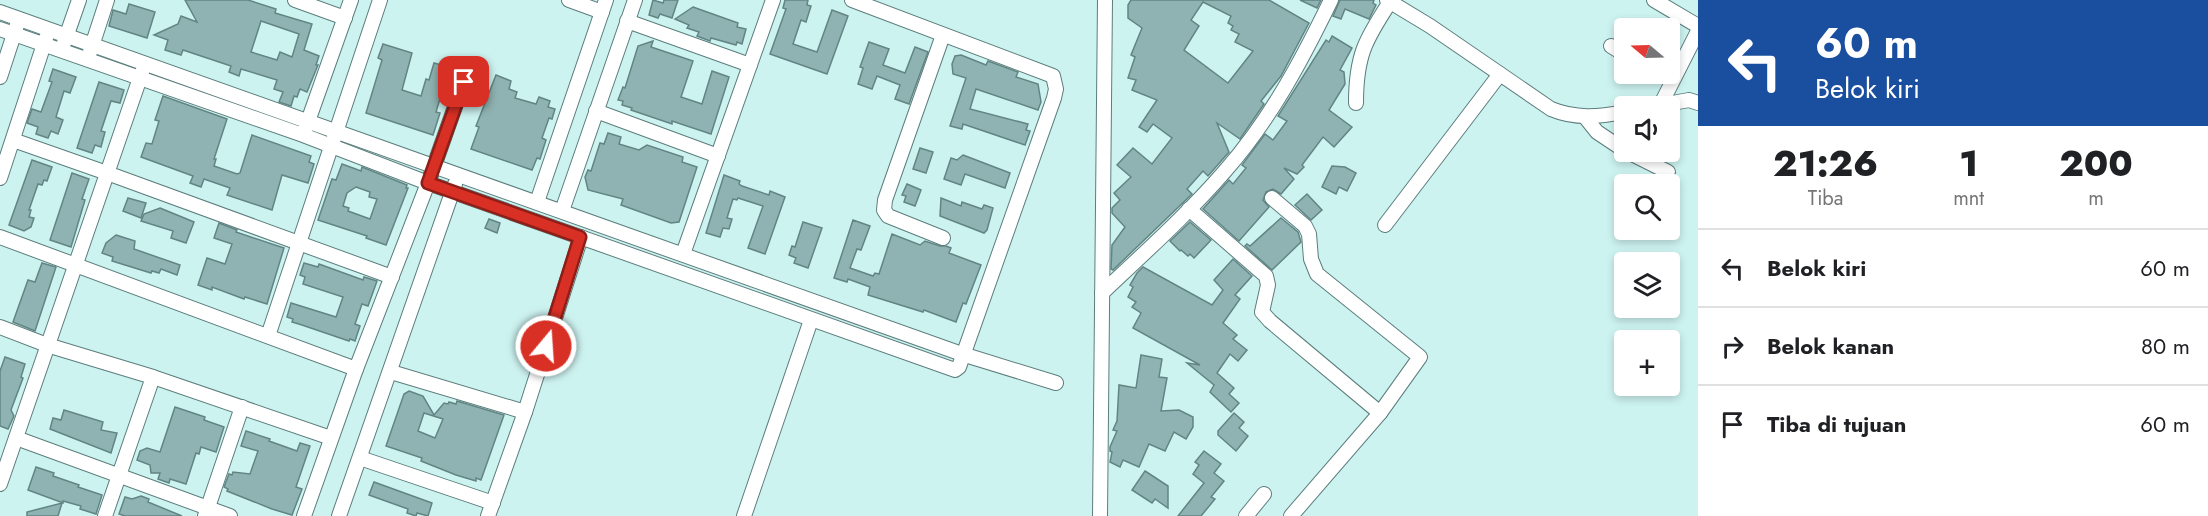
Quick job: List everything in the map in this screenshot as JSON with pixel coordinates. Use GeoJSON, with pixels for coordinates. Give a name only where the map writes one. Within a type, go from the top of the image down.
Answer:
{"type":"FeatureCollection","features":[{"type":"Feature","properties":{"kind":"street"},"geometry":{"type":"LineString","coordinates":[[62,51],[79,0]]}},
{"type":"Feature","properties":{"kind":"street"},"geometry":{"type":"LineString","coordinates":[[87,60],[108,0]]}},
{"type":"Feature","properties":{"kind":"street"},"geometry":{"type":"LineString","coordinates":[[295,0],[345,18]]}},
{"type":"Feature","properties":{"kind":"street"},"geometry":{"type":"LineString","coordinates":[[303,135],[351,0]]}},
{"type":"Feature","properties":{"kind":"street"},"geometry":{"type":"LineString","coordinates":[[268,336],[380,0]]}},
{"type":"Feature","properties":{"kind":"street"},"geometry":{"type":"LineString","coordinates":[[537,202],[604,6],[569,0]]}},
{"type":"Feature","properties":{"kind":"street"},"geometry":{"type":"LineString","coordinates":[[562,211],[635,0]]}},
{"type":"Feature","properties":{"kind":"street"},"geometry":{"type":"LineString","coordinates":[[683,254],[773,0]]}},
{"type":"Feature","properties":{"kind":"street"},"geometry":{"type":"LineString","coordinates":[[0,29],[303,135],[428,183],[953,370],[958,367],[1054,98],[1056,82],[1053,76],[852,0]]}},
{"type":"Feature","properties":{"kind":"street"},"geometry":{"type":"LineString","coordinates":[[1100,516],[1105,0]]}},
{"type":"Feature","properties":{"kind":"street"},"geometry":{"type":"LineString","coordinates":[[1102,292],[1190,209],[1226,170],[1279,98],[1331,0]]}},
{"type":"Feature","properties":{"kind":"street"},"geometry":{"type":"LineString","coordinates":[[1654,0],[1698,26]]}},
{"type":"Feature","properties":{"kind":"street"},"geometry":{"type":"LineString","coordinates":[[1356,103],[1362,49],[1389,1],[1430,26],[1551,109],[1571,116],[1585,117],[1614,113]]}},
{"type":"Feature","properties":{"kind":"street"},"geometry":{"type":"LineString","coordinates":[[0,12],[962,354],[1056,383]]}},
{"type":"Feature","properties":{"kind":"street"},"geometry":{"type":"LineString","coordinates":[[0,77],[19,19]]}},
{"type":"Feature","properties":{"kind":"street"},"geometry":{"type":"LineString","coordinates":[[627,21],[750,65]]}},
{"type":"Feature","properties":{"kind":"street"},"geometry":{"type":"LineString","coordinates":[[0,178],[49,29]]}},
{"type":"Feature","properties":{"kind":"street"},"geometry":{"type":"LineString","coordinates":[[1680,66],[1698,31]]}},
{"type":"Feature","properties":{"kind":"street"},"geometry":{"type":"LineString","coordinates":[[943,35],[885,200],[884,210],[888,216],[943,238]]}},
{"type":"Feature","properties":{"kind":"street"},"geometry":{"type":"LineString","coordinates":[[0,484],[145,63]]}},
{"type":"Feature","properties":{"kind":"street"},"geometry":{"type":"LineString","coordinates":[[304,516],[356,369],[428,183],[469,67]]}},
{"type":"Feature","properties":{"kind":"street"},"geometry":{"type":"LineString","coordinates":[[1385,225],[1500,74]]}},
{"type":"Feature","properties":{"kind":"street"},"geometry":{"type":"LineString","coordinates":[[1680,102],[1689,100],[1698,103]]}},
{"type":"Feature","properties":{"kind":"street"},"geometry":{"type":"LineString","coordinates":[[596,111],[718,156]]}},
{"type":"Feature","properties":{"kind":"street"},"geometry":{"type":"LineString","coordinates":[[1585,117],[1597,132],[1614,143]]}},
{"type":"Feature","properties":{"kind":"street"},"geometry":{"type":"LineString","coordinates":[[13,140],[107,172],[392,277]]}},
{"type":"Feature","properties":{"kind":"street"},"geometry":{"type":"LineString","coordinates":[[1648,162],[1668,172]]}},
{"type":"Feature","properties":{"kind":"street"},"geometry":{"type":"LineString","coordinates":[[339,516],[458,174]]}},
{"type":"Feature","properties":{"kind":"street"},"geometry":{"type":"LineString","coordinates":[[1272,198],[1305,226],[1310,234],[1311,259],[1317,274],[1420,357],[1380,413],[1291,516]]}},
{"type":"Feature","properties":{"kind":"street"},"geometry":{"type":"LineString","coordinates":[[1190,209],[1266,276],[1268,285],[1262,312],[1270,321],[1380,413]]}},
{"type":"Feature","properties":{"kind":"street"},"geometry":{"type":"LineString","coordinates":[[0,237],[356,369]]}},
{"type":"Feature","properties":{"kind":"street"},"geometry":{"type":"LineString","coordinates":[[360,458],[490,510],[525,412],[580,237]]}},
{"type":"Feature","properties":{"kind":"street"},"geometry":{"type":"LineString","coordinates":[[744,516],[811,320]]}},
{"type":"Feature","properties":{"kind":"street"},"geometry":{"type":"LineString","coordinates":[[0,327],[48,345],[153,377],[331,438]]}},
{"type":"Feature","properties":{"kind":"street"},"geometry":{"type":"LineString","coordinates":[[391,372],[525,412]]}},
{"type":"Feature","properties":{"kind":"street"},"geometry":{"type":"LineString","coordinates":[[105,516],[153,377]]}},
{"type":"Feature","properties":{"kind":"street"},"geometry":{"type":"LineString","coordinates":[[206,512],[242,407]]}},
{"type":"Feature","properties":{"kind":"street"},"geometry":{"type":"LineString","coordinates":[[16,438],[206,512],[230,516]]}},
{"type":"Feature","properties":{"kind":"street"},"geometry":{"type":"LineString","coordinates":[[1250,515],[1263,494]]}},
{"type":"Feature","properties":{"kind":"building"},"geometry":{"type":"Polygon","coordinates":[[[185,0],[248,0],[276,9],[275,13],[312,24],[304,50],[319,56],[316,65],[318,65],[307,92],[300,89],[297,97],[294,96],[291,106],[279,102],[283,92],[274,89],[277,80],[241,69],[239,76],[229,72],[231,66],[183,50],[181,55],[165,50],[168,40],[154,35],[178,24],[181,16],[197,22],[185,0]],[[261,21],[251,52],[277,60],[280,52],[292,57],[299,34],[261,21]]]}},
{"type":"Feature","properties":{"kind":"building"},"geometry":{"type":"Polygon","coordinates":[[[653,0],[663,3],[664,0],[678,0],[672,18],[660,14],[658,18],[649,15],[653,0]]]}},
{"type":"Feature","properties":{"kind":"building"},"geometry":{"type":"Polygon","coordinates":[[[785,0],[808,0],[807,5],[811,6],[806,22],[801,20],[793,44],[817,52],[832,10],[848,16],[827,74],[770,54],[786,9],[783,8],[785,0]]]}},
{"type":"Feature","properties":{"kind":"building"},"geometry":{"type":"Polygon","coordinates":[[[1131,0],[1269,0],[1309,23],[1281,76],[1261,101],[1264,104],[1240,139],[1217,123],[1229,152],[1208,176],[1203,171],[1187,189],[1192,194],[1113,270],[1111,269],[1112,245],[1125,227],[1112,213],[1112,208],[1120,200],[1114,193],[1131,177],[1117,165],[1133,148],[1152,164],[1172,138],[1153,124],[1147,132],[1139,127],[1157,100],[1132,90],[1136,80],[1128,78],[1135,57],[1131,55],[1142,28],[1128,18],[1128,5],[1131,0]],[[1203,2],[1191,20],[1199,26],[1184,50],[1228,83],[1253,51],[1235,42],[1239,34],[1231,30],[1233,26],[1228,23],[1231,16],[1203,2]]]}},
{"type":"Feature","properties":{"kind":"building"},"geometry":{"type":"Polygon","coordinates":[[[1300,0],[1321,0],[1317,8],[1300,0]]]}},
{"type":"Feature","properties":{"kind":"building"},"geometry":{"type":"Polygon","coordinates":[[[1340,0],[1374,0],[1373,3],[1376,5],[1369,19],[1345,9],[1341,19],[1333,16],[1340,0]]]}},
{"type":"Feature","properties":{"kind":"building"},"geometry":{"type":"Polygon","coordinates":[[[129,4],[155,12],[147,38],[109,26],[113,10],[126,14],[129,4]]]}},
{"type":"Feature","properties":{"kind":"building"},"geometry":{"type":"Polygon","coordinates":[[[693,7],[738,23],[737,27],[746,29],[742,44],[737,42],[736,45],[711,38],[710,41],[697,36],[699,32],[687,28],[689,25],[675,19],[693,7]]]}},
{"type":"Feature","properties":{"kind":"building"},"geometry":{"type":"Polygon","coordinates":[[[1332,36],[1352,48],[1340,70],[1344,72],[1345,84],[1329,110],[1352,127],[1334,147],[1323,137],[1297,174],[1284,168],[1294,179],[1281,194],[1273,189],[1266,192],[1263,200],[1269,207],[1239,241],[1203,209],[1229,180],[1233,184],[1246,168],[1242,165],[1265,134],[1273,140],[1287,121],[1278,116],[1326,40],[1329,42],[1332,36]]]}},
{"type":"Feature","properties":{"kind":"building"},"geometry":{"type":"Polygon","coordinates":[[[653,41],[651,47],[693,61],[681,97],[702,104],[712,71],[729,77],[711,134],[631,110],[632,108],[622,105],[623,101],[618,100],[623,87],[625,88],[638,46],[653,41]]]}},
{"type":"Feature","properties":{"kind":"building"},"geometry":{"type":"Polygon","coordinates":[[[869,42],[889,49],[883,65],[905,73],[915,47],[928,52],[909,104],[895,99],[900,85],[877,76],[872,89],[858,84],[863,68],[860,67],[869,42]]]}},
{"type":"Feature","properties":{"kind":"building"},"geometry":{"type":"Polygon","coordinates":[[[383,44],[412,53],[402,90],[421,96],[434,63],[452,68],[436,112],[440,113],[433,135],[366,113],[382,60],[378,58],[383,44]]]}},
{"type":"Feature","properties":{"kind":"building"},"geometry":{"type":"Polygon","coordinates":[[[961,55],[986,65],[988,61],[1018,72],[1016,77],[1038,84],[1041,102],[1038,110],[976,89],[970,109],[1028,124],[1026,130],[1030,131],[1025,145],[963,124],[962,129],[950,126],[966,78],[953,74],[952,64],[955,56],[961,55]]]}},
{"type":"Feature","properties":{"kind":"building"},"geometry":{"type":"Polygon","coordinates":[[[53,69],[76,77],[70,93],[64,91],[56,117],[63,120],[58,134],[51,131],[48,138],[36,134],[38,127],[27,123],[32,109],[41,112],[52,82],[49,81],[53,69]]]}},
{"type":"Feature","properties":{"kind":"building"},"geometry":{"type":"Polygon","coordinates":[[[496,75],[511,81],[509,89],[517,92],[515,98],[536,104],[539,97],[550,101],[548,107],[555,109],[542,138],[546,140],[540,159],[537,158],[532,170],[471,149],[479,127],[476,126],[496,75]]]}},
{"type":"Feature","properties":{"kind":"building"},"geometry":{"type":"Polygon","coordinates":[[[99,82],[124,90],[120,103],[111,101],[101,131],[105,132],[101,147],[95,145],[92,153],[77,148],[99,82]]]}},
{"type":"Feature","properties":{"kind":"building"},"geometry":{"type":"Polygon","coordinates":[[[163,96],[227,119],[214,159],[216,159],[214,166],[240,173],[252,135],[311,156],[309,162],[314,164],[308,183],[282,175],[272,210],[227,195],[230,188],[204,179],[201,187],[190,183],[193,176],[141,157],[146,143],[152,144],[159,121],[155,120],[163,96]]]}},
{"type":"Feature","properties":{"kind":"building"},"geometry":{"type":"Polygon","coordinates":[[[608,133],[621,137],[619,144],[639,150],[647,145],[683,157],[682,162],[697,167],[679,222],[671,223],[621,205],[623,199],[588,190],[585,177],[588,170],[591,171],[600,143],[604,144],[608,133]]]}},
{"type":"Feature","properties":{"kind":"building"},"geometry":{"type":"Polygon","coordinates":[[[920,148],[933,152],[926,173],[913,169],[920,148]]]}},
{"type":"Feature","properties":{"kind":"building"},"geometry":{"type":"Polygon","coordinates":[[[963,155],[1010,173],[1005,188],[965,174],[961,185],[944,179],[951,158],[957,160],[963,155]]]}},
{"type":"Feature","properties":{"kind":"building"},"geometry":{"type":"Polygon","coordinates":[[[32,160],[52,167],[47,181],[44,180],[42,185],[38,184],[29,210],[31,210],[29,217],[34,218],[31,227],[24,231],[9,225],[32,160]]]}},
{"type":"Feature","properties":{"kind":"building"},"geometry":{"type":"Polygon","coordinates":[[[342,164],[361,171],[362,167],[407,185],[406,188],[408,188],[386,245],[366,238],[367,236],[318,220],[332,179],[336,180],[342,164]],[[356,187],[347,193],[343,206],[349,208],[348,211],[370,219],[377,199],[369,197],[370,192],[356,187]]]}},
{"type":"Feature","properties":{"kind":"building"},"geometry":{"type":"Polygon","coordinates":[[[1332,166],[1345,167],[1356,173],[1347,191],[1339,187],[1336,194],[1322,187],[1332,166]]]}},
{"type":"Feature","properties":{"kind":"building"},"geometry":{"type":"Polygon","coordinates":[[[72,173],[89,179],[71,247],[50,240],[72,173]]]}},
{"type":"Feature","properties":{"kind":"building"},"geometry":{"type":"Polygon","coordinates":[[[724,175],[740,181],[739,184],[742,186],[769,195],[770,191],[785,197],[765,254],[748,248],[763,206],[738,198],[733,199],[727,218],[732,219],[729,229],[723,228],[720,237],[706,233],[724,175]]]}},
{"type":"Feature","properties":{"kind":"building"},"geometry":{"type":"Polygon","coordinates":[[[907,184],[921,190],[915,206],[904,202],[906,196],[902,195],[907,184]]]}},
{"type":"Feature","properties":{"kind":"building"},"geometry":{"type":"Polygon","coordinates":[[[1307,194],[1322,210],[1311,220],[1295,205],[1307,194]]]}},
{"type":"Feature","properties":{"kind":"building"},"geometry":{"type":"Polygon","coordinates":[[[128,198],[146,203],[141,218],[123,211],[128,198]]]}},
{"type":"Feature","properties":{"kind":"building"},"geometry":{"type":"Polygon","coordinates":[[[941,198],[961,206],[962,202],[982,209],[984,205],[993,208],[987,230],[984,233],[940,216],[941,198]]]}},
{"type":"Feature","properties":{"kind":"building"},"geometry":{"type":"Polygon","coordinates":[[[160,208],[194,222],[186,243],[171,238],[173,231],[141,221],[144,214],[160,208]]]}},
{"type":"Feature","properties":{"kind":"building"},"geometry":{"type":"Polygon","coordinates":[[[1281,218],[1298,232],[1301,242],[1272,270],[1245,246],[1247,244],[1250,246],[1281,218]]]}},
{"type":"Feature","properties":{"kind":"building"},"geometry":{"type":"Polygon","coordinates":[[[489,219],[500,223],[497,233],[485,228],[489,219]]]}},
{"type":"Feature","properties":{"kind":"building"},"geometry":{"type":"Polygon","coordinates":[[[853,220],[870,226],[861,250],[857,249],[850,268],[873,276],[875,273],[879,274],[892,234],[920,245],[925,241],[946,246],[951,248],[949,253],[981,265],[966,304],[963,303],[956,322],[924,310],[923,312],[868,295],[870,287],[848,279],[847,282],[834,278],[853,220]]]}},
{"type":"Feature","properties":{"kind":"building"},"geometry":{"type":"Polygon","coordinates":[[[803,222],[822,228],[808,268],[794,263],[796,258],[789,255],[792,246],[795,247],[803,222]]]}},
{"type":"Feature","properties":{"kind":"building"},"geometry":{"type":"Polygon","coordinates":[[[1190,222],[1211,240],[1194,258],[1180,251],[1170,241],[1190,222]]]}},
{"type":"Feature","properties":{"kind":"building"},"geometry":{"type":"Polygon","coordinates":[[[219,223],[237,230],[236,232],[284,248],[267,304],[198,285],[207,258],[225,264],[232,244],[214,238],[219,223]]]}},
{"type":"Feature","properties":{"kind":"building"},"geometry":{"type":"Polygon","coordinates":[[[116,235],[135,241],[134,249],[180,265],[177,275],[161,269],[159,273],[152,271],[151,273],[112,261],[113,257],[102,253],[106,243],[116,235]]]}},
{"type":"Feature","properties":{"kind":"building"},"geometry":{"type":"Polygon","coordinates":[[[1233,259],[1252,276],[1235,295],[1240,299],[1223,323],[1237,335],[1233,339],[1247,350],[1238,361],[1230,354],[1217,373],[1234,388],[1229,394],[1239,403],[1231,412],[1210,392],[1214,385],[1187,363],[1200,365],[1133,328],[1141,313],[1132,307],[1136,302],[1128,297],[1133,287],[1130,285],[1143,267],[1212,305],[1223,290],[1214,280],[1233,259]]]}},
{"type":"Feature","properties":{"kind":"building"},"geometry":{"type":"Polygon","coordinates":[[[42,263],[56,267],[35,331],[13,322],[28,280],[35,282],[42,263]]]}},
{"type":"Feature","properties":{"kind":"building"},"geometry":{"type":"Polygon","coordinates":[[[304,263],[318,267],[319,264],[363,280],[364,277],[377,281],[368,306],[362,304],[355,324],[360,326],[355,341],[292,322],[293,319],[287,317],[291,303],[336,317],[343,297],[303,284],[305,277],[300,275],[304,263]]]}},
{"type":"Feature","properties":{"kind":"building"},"geometry":{"type":"Polygon","coordinates":[[[1141,355],[1162,359],[1159,377],[1167,378],[1161,411],[1179,410],[1193,417],[1193,427],[1186,439],[1174,432],[1165,451],[1149,444],[1139,467],[1123,460],[1120,467],[1110,462],[1112,452],[1110,447],[1117,431],[1113,430],[1117,421],[1119,385],[1136,388],[1141,355]]]}},
{"type":"Feature","properties":{"kind":"building"},"geometry":{"type":"Polygon","coordinates":[[[5,357],[25,364],[21,377],[23,378],[11,410],[14,416],[8,429],[0,426],[0,371],[5,357]]]}},
{"type":"Feature","properties":{"kind":"building"},"geometry":{"type":"Polygon","coordinates":[[[409,391],[423,396],[434,415],[444,403],[456,404],[457,401],[504,415],[481,480],[476,478],[476,481],[456,475],[421,461],[422,458],[386,446],[404,394],[409,391]],[[424,413],[418,431],[435,438],[443,419],[424,413]]]}},
{"type":"Feature","properties":{"kind":"building"},"geometry":{"type":"Polygon","coordinates":[[[175,407],[205,417],[204,420],[224,427],[216,452],[201,447],[199,454],[196,453],[186,484],[170,479],[169,483],[158,479],[160,473],[151,473],[150,465],[137,460],[140,451],[147,448],[160,452],[175,407]]]}},
{"type":"Feature","properties":{"kind":"building"},"geometry":{"type":"Polygon","coordinates":[[[64,410],[103,422],[101,430],[117,433],[111,453],[50,429],[53,418],[61,420],[64,410]]]}},
{"type":"Feature","properties":{"kind":"building"},"geometry":{"type":"Polygon","coordinates":[[[1234,413],[1244,422],[1239,428],[1248,436],[1236,451],[1218,435],[1218,431],[1234,413]]]}},
{"type":"Feature","properties":{"kind":"building"},"geometry":{"type":"Polygon","coordinates":[[[246,431],[297,451],[300,443],[310,446],[296,487],[302,489],[292,515],[227,491],[228,489],[224,487],[229,474],[232,475],[233,472],[250,474],[258,451],[241,446],[246,431]]]}},
{"type":"Feature","properties":{"kind":"building"},"geometry":{"type":"Polygon","coordinates":[[[1204,451],[1221,464],[1214,473],[1224,481],[1211,497],[1215,499],[1201,516],[1178,516],[1204,483],[1193,474],[1199,465],[1195,462],[1204,451]]]}},
{"type":"Feature","properties":{"kind":"building"},"geometry":{"type":"Polygon","coordinates":[[[36,467],[54,473],[53,476],[79,485],[78,487],[102,495],[96,514],[80,509],[81,506],[63,501],[63,503],[28,490],[36,467]]]}},
{"type":"Feature","properties":{"kind":"building"},"geometry":{"type":"Polygon","coordinates":[[[1145,471],[1168,486],[1168,508],[1155,499],[1152,503],[1132,490],[1145,471]]]}},
{"type":"Feature","properties":{"kind":"building"},"geometry":{"type":"Polygon","coordinates":[[[374,482],[432,503],[428,516],[407,513],[408,509],[369,495],[374,482]]]}},
{"type":"Feature","properties":{"kind":"building"},"geometry":{"type":"Polygon","coordinates":[[[141,496],[149,499],[148,502],[182,516],[125,516],[119,514],[125,497],[132,499],[141,496]]]}},
{"type":"Feature","properties":{"kind":"building"},"geometry":{"type":"Polygon","coordinates":[[[62,503],[58,516],[27,516],[27,512],[62,503]]]}},
{"type":"Feature","properties":{"kind":"route"},"geometry":{"type":"LineString","coordinates":[[464,82],[428,183],[580,237],[546,346]]}}]}
